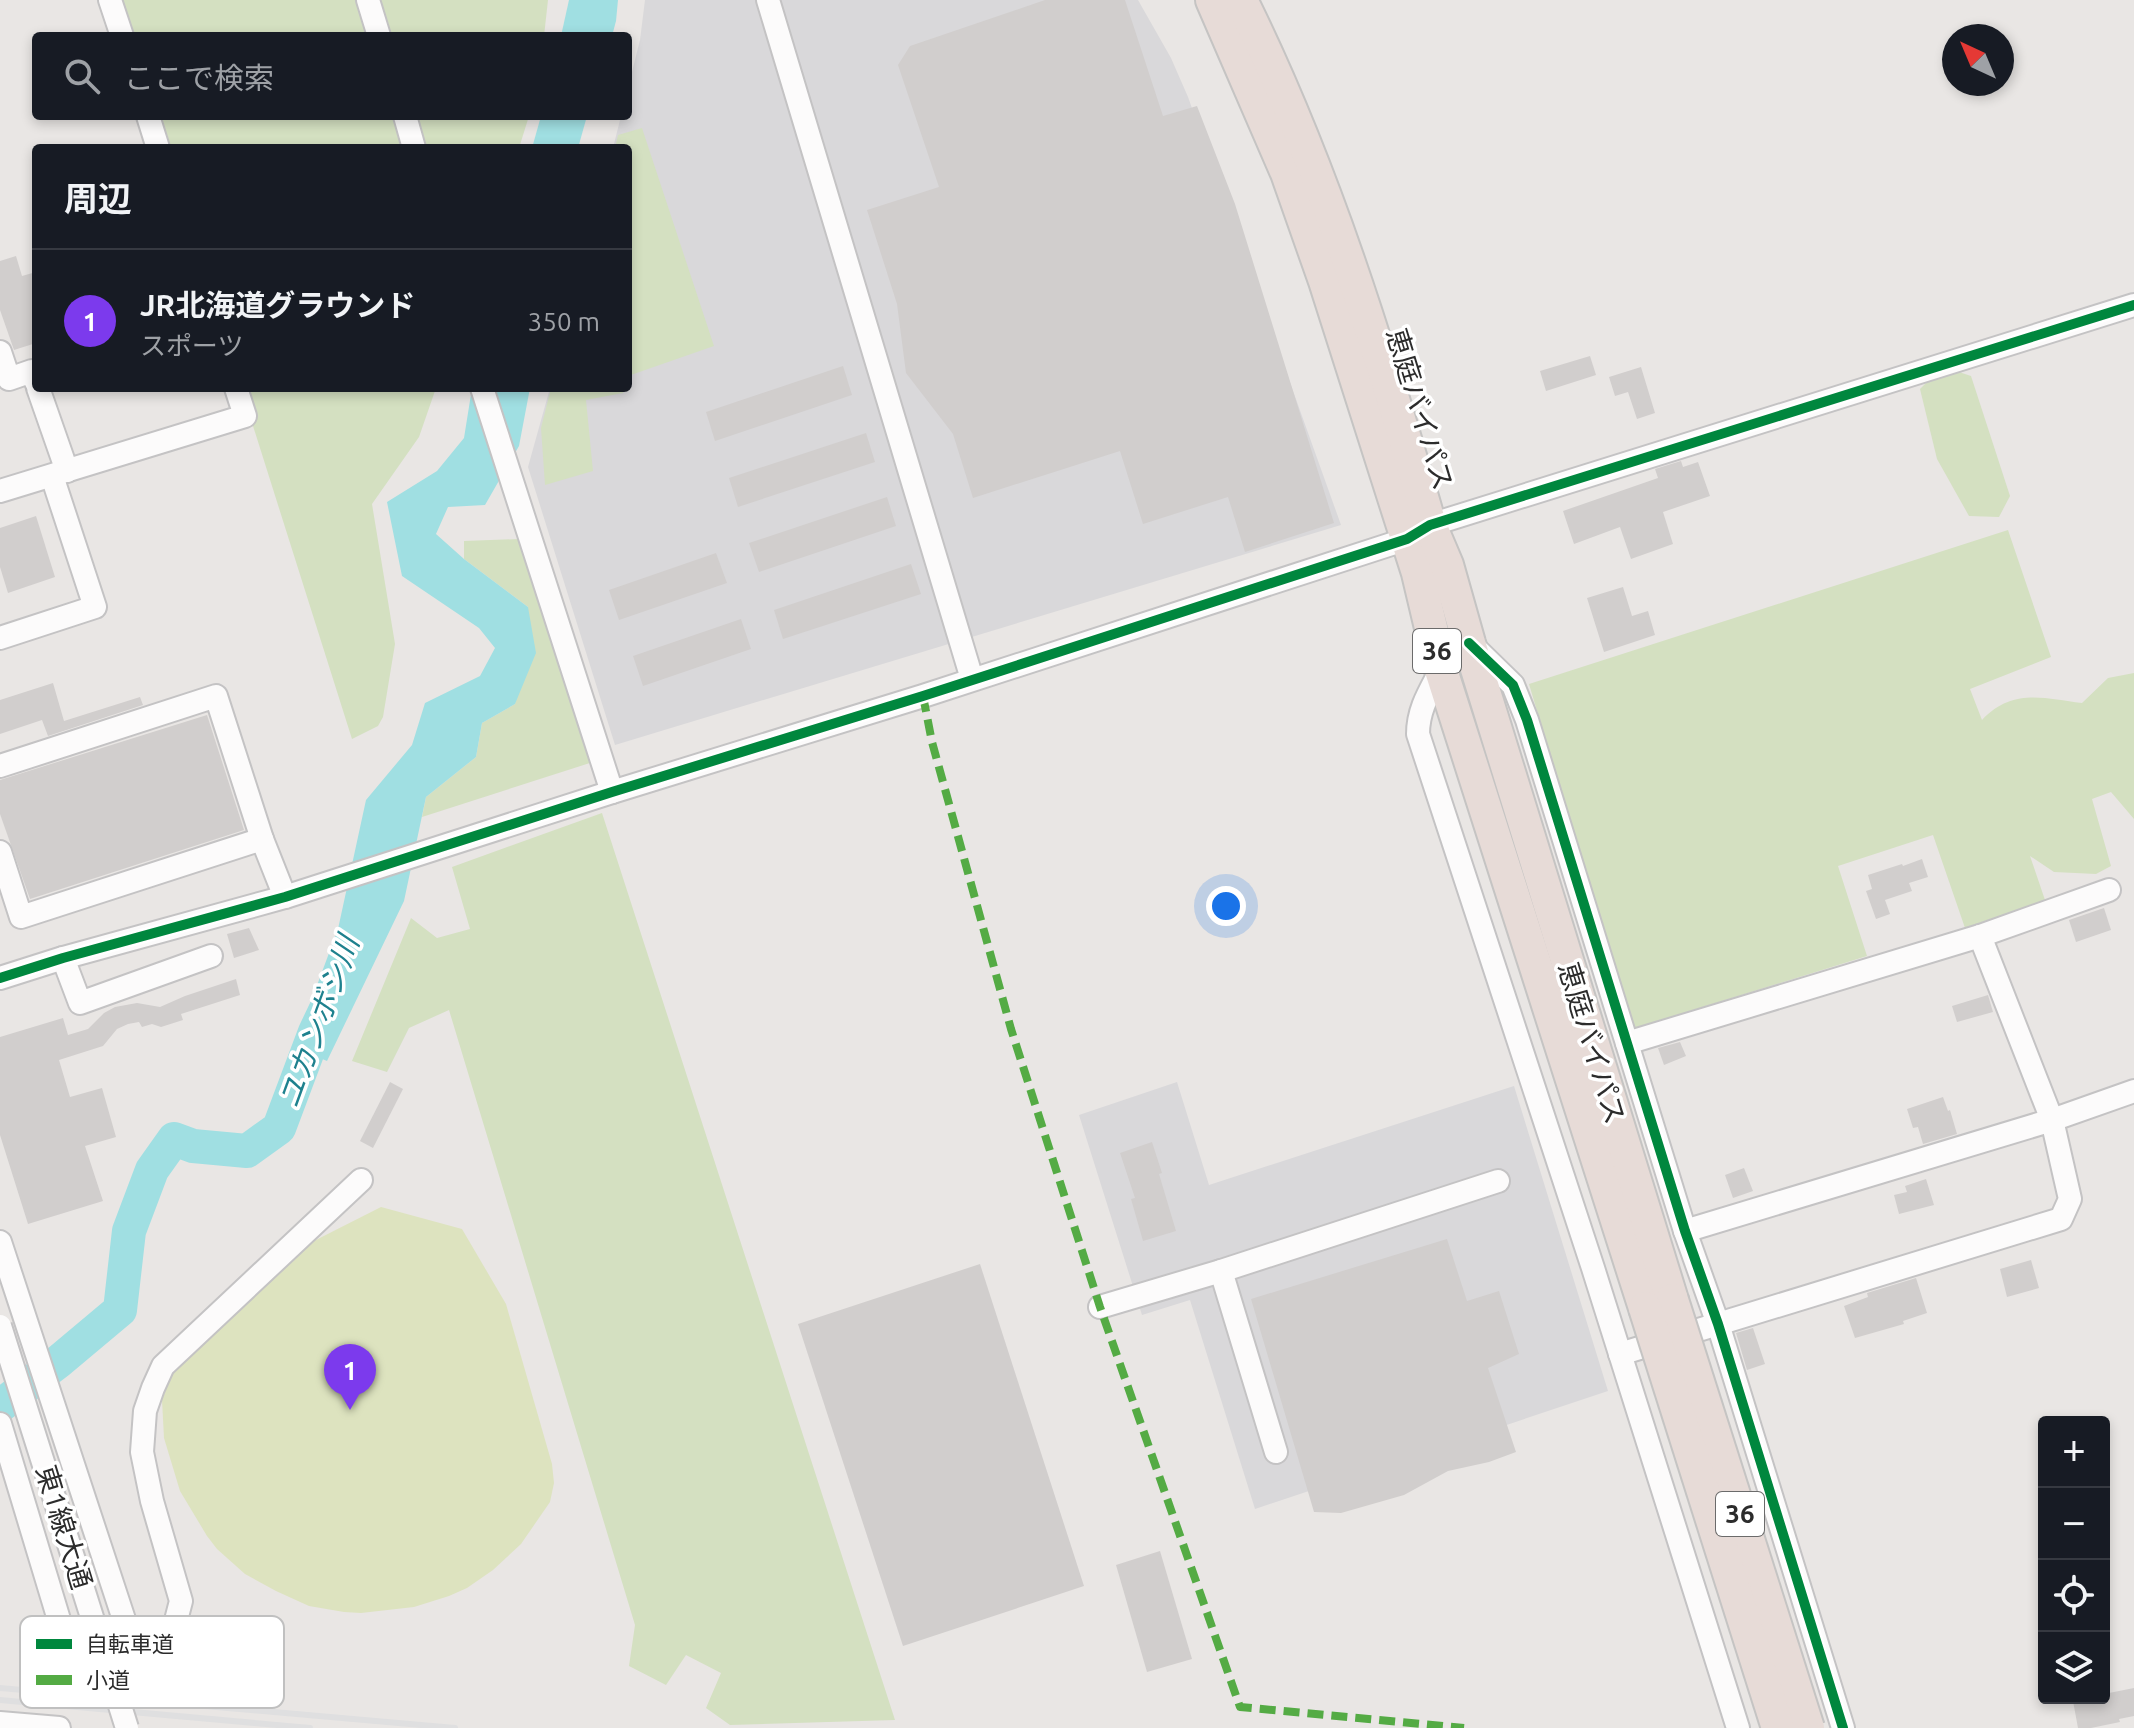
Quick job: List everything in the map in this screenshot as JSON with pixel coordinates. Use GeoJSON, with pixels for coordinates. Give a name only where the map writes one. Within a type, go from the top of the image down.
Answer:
{"type":"FeatureCollection","features":[{"type":"Feature","properties":{"kind":"highway","name":"恵庭バイパス"},"geometry":{"type":"LineString","coordinates":[[1212,0],[1287,173],[1418,532],[1447,565],[1778,1728]]}},
{"type":"Feature","properties":{"kind":"highway","name":"恵庭バイパス"},"geometry":{"type":"LineString","coordinates":[[1241,0],[1273,64],[1319,176],[1352,268],[1418,532],[1418,573],[1441,670],[1658,1304],[1808,1728]]}},
{"type":"Feature","properties":{"kind":"street"},"geometry":{"type":"LineString","coordinates":[[110,0],[121,32]]}},
{"type":"Feature","properties":{"kind":"street"},"geometry":{"type":"LineString","coordinates":[[368,0],[378,32]]}},
{"type":"Feature","properties":{"kind":"street"},"geometry":{"type":"LineString","coordinates":[[768,0],[972,679]]}},
{"type":"Feature","properties":{"kind":"street"},"geometry":{"type":"LineString","coordinates":[[149,120],[157,144]]}},
{"type":"Feature","properties":{"kind":"street"},"geometry":{"type":"LineString","coordinates":[[406,120],[413,144]]}},
{"type":"Feature","properties":{"kind":"street"},"geometry":{"type":"LineString","coordinates":[[0,978],[285,897],[2134,305]]}},
{"type":"Feature","properties":{"kind":"street"},"geometry":{"type":"LineString","coordinates":[[0,352],[9,379],[32,371]]}},
{"type":"Feature","properties":{"kind":"street"},"geometry":{"type":"LineString","coordinates":[[0,638],[95,607],[39,392]]}},
{"type":"Feature","properties":{"kind":"street"},"geometry":{"type":"LineString","coordinates":[[0,491],[245,416],[237,392]]}},
{"type":"Feature","properties":{"kind":"street"},"geometry":{"type":"LineString","coordinates":[[483,392],[612,792]]}},
{"type":"Feature","properties":{"kind":"street"},"geometry":{"type":"LineString","coordinates":[[1469,643],[1513,685],[1527,720],[1843,1728]]}},
{"type":"Feature","properties":{"kind":"street"},"geometry":{"type":"LineString","coordinates":[[1441,670],[1422,706],[1418,734],[1738,1728]]}},
{"type":"Feature","properties":{"kind":"street"},"geometry":{"type":"LineString","coordinates":[[0,766],[216,696],[262,839],[285,897]]}},
{"type":"Feature","properties":{"kind":"street"},"geometry":{"type":"LineString","coordinates":[[0,852],[21,917],[262,839]]}},
{"type":"Feature","properties":{"kind":"street"},"geometry":{"type":"LineString","coordinates":[[1627,1043],[1980,936],[2109,890]]}},
{"type":"Feature","properties":{"kind":"street"},"geometry":{"type":"LineString","coordinates":[[1620,1354],[2061,1219],[2070,1199],[2052,1120],[1980,936]]}},
{"type":"Feature","properties":{"kind":"street"},"geometry":{"type":"LineString","coordinates":[[63,958],[80,1003],[211,956]]}},
{"type":"Feature","properties":{"kind":"street"},"geometry":{"type":"LineString","coordinates":[[1685,1231],[2052,1120],[2134,1091]]}},
{"type":"Feature","properties":{"kind":"street"},"geometry":{"type":"LineString","coordinates":[[177,1616],[181,1601],[152,1501],[142,1452],[145,1411],[153,1388],[163,1366],[361,1180]]}},
{"type":"Feature","properties":{"kind":"street"},"geometry":{"type":"LineString","coordinates":[[1100,1307],[1498,1181]]}},
{"type":"Feature","properties":{"kind":"street"},"geometry":{"type":"LineString","coordinates":[[0,1242],[123,1616]]}},
{"type":"Feature","properties":{"kind":"street"},"geometry":{"type":"LineString","coordinates":[[1221,1271],[1276,1452]]}},
{"type":"Feature","properties":{"kind":"street","name":"東1線大通"},"geometry":{"type":"LineString","coordinates":[[0,1326],[92,1616]]}},
{"type":"Feature","properties":{"kind":"street"},"geometry":{"type":"LineString","coordinates":[[3,1435],[58,1616]]}},
{"type":"Feature","properties":{"kind":"street","name":"東1線大通"},"geometry":{"type":"LineString","coordinates":[[121,1708],[127,1728]]}},
{"type":"Feature","properties":{"kind":"street"},"geometry":{"type":"LineString","coordinates":[[0,1723],[59,1728]]}},
{"type":"Feature","properties":{"kind":"shaded area"},"geometry":{"type":"Polygon","coordinates":[[[645,0],[1138,0],[1171,58],[1188,97],[1341,525],[615,745],[528,467],[549,392],[632,392],[632,144],[614,144],[620,120],[632,120],[632,72],[645,0]]]}},
{"type":"Feature","properties":{"kind":"shaded area"},"geometry":{"type":"Polygon","coordinates":[[[1177,1082],[1209,1185],[1514,1086],[1608,1391],[1255,1509],[1190,1300],[1142,1315],[1079,1115],[1177,1082]]]}},
{"type":"Feature","properties":{"kind":"green space"},"geometry":{"type":"Polygon","coordinates":[[[119,0],[548,0],[544,32],[129,32],[119,0]]]}},
{"type":"Feature","properties":{"kind":"green space"},"geometry":{"type":"Polygon","coordinates":[[[156,120],[528,120],[520,144],[165,144],[156,120]]]}},
{"type":"Feature","properties":{"kind":"green space"},"geometry":{"type":"Polygon","coordinates":[[[642,128],[714,346],[632,375],[632,144],[616,144],[618,135],[642,128]]]}},
{"type":"Feature","properties":{"kind":"green space"},"geometry":{"type":"Polygon","coordinates":[[[1940,369],[1971,376],[2010,496],[1999,517],[1969,516],[1937,459],[1920,389],[1940,369]]]}},
{"type":"Feature","properties":{"kind":"green space"},"geometry":{"type":"Polygon","coordinates":[[[242,392],[435,392],[419,437],[372,504],[395,644],[383,717],[378,726],[352,739],[242,392]]]}},
{"type":"Feature","properties":{"kind":"green space"},"geometry":{"type":"Polygon","coordinates":[[[550,392],[623,392],[586,400],[593,471],[545,485],[541,428],[550,392]]]}},
{"type":"Feature","properties":{"kind":"green space"},"geometry":{"type":"Polygon","coordinates":[[[2008,530],[2051,657],[1970,689],[1982,720],[1993,710],[2017,699],[2041,698],[2082,703],[2108,678],[2134,673],[2134,819],[2111,792],[2092,799],[2111,866],[2096,874],[2054,872],[2030,856],[2045,900],[1965,928],[1933,835],[1838,866],[1867,956],[1632,1029],[1529,684],[2008,530]]]}},
{"type":"Feature","properties":{"kind":"green space"},"geometry":{"type":"Polygon","coordinates":[[[519,539],[593,762],[422,817],[426,797],[476,757],[482,723],[515,704],[528,607],[464,559],[464,541],[519,539]]]}},
{"type":"Feature","properties":{"kind":"green space"},"geometry":{"type":"Polygon","coordinates":[[[602,813],[895,1720],[730,1725],[706,1708],[721,1673],[686,1655],[666,1685],[629,1666],[635,1625],[449,1010],[409,1028],[387,1072],[352,1061],[411,918],[437,938],[470,929],[452,867],[602,813]]]}},
{"type":"Feature","properties":{"kind":"green space"},"geometry":{"type":"Polygon","coordinates":[[[381,1207],[462,1229],[506,1304],[552,1464],[554,1483],[550,1502],[521,1544],[493,1570],[467,1588],[414,1607],[344,1612],[309,1606],[276,1591],[245,1574],[217,1549],[180,1491],[164,1438],[162,1400],[174,1367],[306,1245],[381,1207]]]}},
{"type":"Feature","properties":{"kind":"water"},"geometry":{"type":"Polygon","coordinates":[[[569,0],[618,0],[613,32],[562,32],[569,0]]]}},
{"type":"Feature","properties":{"kind":"water"},"geometry":{"type":"Polygon","coordinates":[[[540,120],[586,120],[579,144],[533,144],[540,120]]]}},
{"type":"Feature","properties":{"kind":"water"},"geometry":{"type":"Polygon","coordinates":[[[471,392],[529,392],[519,446],[485,505],[448,507],[436,534],[528,607],[536,653],[515,704],[482,723],[476,757],[426,797],[404,901],[327,1061],[294,1047],[338,929],[366,800],[412,745],[425,703],[480,676],[495,648],[479,628],[402,576],[387,502],[437,471],[464,438],[471,392]]]}},
{"type":"Feature","properties":{"kind":"building"},"geometry":{"type":"Polygon","coordinates":[[[1045,0],[1125,0],[1163,116],[1197,106],[1235,204],[1334,523],[1245,552],[1228,497],[1143,524],[1120,451],[973,498],[953,434],[906,373],[897,304],[867,210],[939,187],[898,65],[910,46],[1045,0]]]}},
{"type":"Feature","properties":{"kind":"building"},"geometry":{"type":"Polygon","coordinates":[[[16,256],[22,276],[32,273],[32,344],[14,350],[0,310],[0,261],[16,256]]]}},
{"type":"Feature","properties":{"kind":"building"},"geometry":{"type":"Polygon","coordinates":[[[1590,356],[1596,375],[1546,391],[1540,371],[1590,356]]]}},
{"type":"Feature","properties":{"kind":"building"},"geometry":{"type":"Polygon","coordinates":[[[843,366],[852,395],[715,441],[706,412],[843,366]]]}},
{"type":"Feature","properties":{"kind":"building"},"geometry":{"type":"Polygon","coordinates":[[[1641,367],[1655,413],[1637,419],[1628,392],[1615,396],[1609,377],[1641,367]]]}},
{"type":"Feature","properties":{"kind":"building"},"geometry":{"type":"Polygon","coordinates":[[[866,433],[875,462],[738,507],[729,478],[866,433]]]}},
{"type":"Feature","properties":{"kind":"building"},"geometry":{"type":"Polygon","coordinates":[[[1681,461],[1683,467],[1698,462],[1710,496],[1663,512],[1673,544],[1631,559],[1620,527],[1574,544],[1563,511],[1658,478],[1655,469],[1681,461]]]}},
{"type":"Feature","properties":{"kind":"building"},"geometry":{"type":"Polygon","coordinates":[[[887,497],[896,526],[759,572],[749,543],[887,497]]]}},
{"type":"Feature","properties":{"kind":"building"},"geometry":{"type":"Polygon","coordinates":[[[36,516],[55,577],[8,593],[0,567],[0,528],[36,516]]]}},
{"type":"Feature","properties":{"kind":"building"},"geometry":{"type":"Polygon","coordinates":[[[716,553],[727,583],[619,620],[609,590],[716,553]]]}},
{"type":"Feature","properties":{"kind":"building"},"geometry":{"type":"Polygon","coordinates":[[[911,564],[921,594],[783,639],[774,610],[911,564]]]}},
{"type":"Feature","properties":{"kind":"building"},"geometry":{"type":"Polygon","coordinates":[[[1623,587],[1632,616],[1648,611],[1655,635],[1604,652],[1587,598],[1623,587]]]}},
{"type":"Feature","properties":{"kind":"building"},"geometry":{"type":"Polygon","coordinates":[[[741,619],[751,649],[643,686],[633,656],[741,619]]]}},
{"type":"Feature","properties":{"kind":"building"},"geometry":{"type":"Polygon","coordinates":[[[53,683],[64,721],[140,697],[143,705],[48,736],[42,720],[0,734],[0,700],[53,683]]]}},
{"type":"Feature","properties":{"kind":"building"},"geometry":{"type":"Polygon","coordinates":[[[207,715],[244,830],[30,899],[0,814],[0,780],[207,715]]]}},
{"type":"Feature","properties":{"kind":"building"},"geometry":{"type":"Polygon","coordinates":[[[1922,859],[1928,877],[1909,883],[1912,891],[1885,900],[1890,914],[1876,919],[1866,891],[1872,889],[1868,875],[1922,859]]]}},
{"type":"Feature","properties":{"kind":"building"},"geometry":{"type":"Polygon","coordinates":[[[2104,908],[2111,930],[2076,942],[2069,920],[2104,908]]]}},
{"type":"Feature","properties":{"kind":"building"},"geometry":{"type":"Polygon","coordinates":[[[249,928],[259,950],[234,958],[227,934],[249,928]]]}},
{"type":"Feature","properties":{"kind":"building"},"geometry":{"type":"Polygon","coordinates":[[[236,979],[240,995],[181,1014],[183,1020],[161,1027],[152,1024],[142,1027],[139,1022],[128,1024],[117,1029],[103,1046],[59,1060],[70,1097],[102,1088],[116,1137],[85,1146],[103,1201],[28,1224],[0,1135],[0,1037],[63,1018],[68,1035],[88,1029],[115,1007],[137,1003],[160,1007],[236,979]]]}},
{"type":"Feature","properties":{"kind":"building"},"geometry":{"type":"Polygon","coordinates":[[[1988,995],[1993,1012],[1957,1022],[1952,1006],[1988,995]]]}},
{"type":"Feature","properties":{"kind":"building"},"geometry":{"type":"Polygon","coordinates":[[[1680,1042],[1686,1056],[1664,1065],[1658,1048],[1680,1042]]]}},
{"type":"Feature","properties":{"kind":"building"},"geometry":{"type":"Polygon","coordinates":[[[390,1082],[403,1089],[373,1148],[360,1141],[390,1082]]]}},
{"type":"Feature","properties":{"kind":"building"},"geometry":{"type":"Polygon","coordinates":[[[1943,1097],[1957,1134],[1923,1144],[1918,1127],[1913,1128],[1907,1109],[1943,1097]]]}},
{"type":"Feature","properties":{"kind":"building"},"geometry":{"type":"Polygon","coordinates":[[[1152,1142],[1176,1231],[1143,1241],[1131,1199],[1135,1198],[1120,1153],[1152,1142]]]}},
{"type":"Feature","properties":{"kind":"building"},"geometry":{"type":"Polygon","coordinates":[[[1744,1168],[1753,1191],[1733,1198],[1725,1175],[1744,1168]]]}},
{"type":"Feature","properties":{"kind":"building"},"geometry":{"type":"Polygon","coordinates":[[[1926,1179],[1934,1205],[1899,1214],[1894,1195],[1907,1192],[1905,1186],[1926,1179]]]}},
{"type":"Feature","properties":{"kind":"building"},"geometry":{"type":"Polygon","coordinates":[[[1447,1239],[1467,1301],[1499,1291],[1519,1354],[1488,1368],[1516,1452],[1448,1471],[1404,1495],[1341,1513],[1314,1512],[1251,1299],[1447,1239]]]}},
{"type":"Feature","properties":{"kind":"building"},"geometry":{"type":"Polygon","coordinates":[[[2031,1260],[2039,1288],[2007,1297],[2000,1269],[2031,1260]]]}},
{"type":"Feature","properties":{"kind":"building"},"geometry":{"type":"Polygon","coordinates":[[[980,1264],[1084,1586],[903,1646],[798,1324],[980,1264]]]}},
{"type":"Feature","properties":{"kind":"building"},"geometry":{"type":"Polygon","coordinates":[[[1916,1278],[1927,1313],[1903,1321],[1904,1324],[1855,1338],[1844,1306],[1868,1297],[1867,1293],[1916,1278]]]}},
{"type":"Feature","properties":{"kind":"building"},"geometry":{"type":"Polygon","coordinates":[[[1753,1328],[1765,1364],[1747,1370],[1736,1333],[1753,1328]]]}},
{"type":"Feature","properties":{"kind":"building"},"geometry":{"type":"Polygon","coordinates":[[[1160,1551],[1192,1659],[1147,1672],[1116,1565],[1160,1551]]]}},
{"type":"Feature","properties":{"kind":"building"},"geometry":{"type":"Polygon","coordinates":[[[2134,1688],[2134,1716],[2119,1719],[2120,1722],[2078,1728],[2074,1704],[2110,1704],[2110,1693],[2134,1688]]]}},
{"type":"Feature","properties":{"kind":"waterway","name":"ユカンボシ川"},"geometry":{"type":"LineString","coordinates":[[0,1406],[120,1310],[129,1231],[152,1170],[174,1139],[193,1146],[247,1151],[279,1128],[325,1011]]}},
{"type":"Feature","properties":{"kind":"railway"},"geometry":{"type":"LineString","coordinates":[[0,1688],[20,1690]]}},
{"type":"Feature","properties":{"kind":"railway"},"geometry":{"type":"LineString","coordinates":[[0,1700],[20,1702]]}},
{"type":"Feature","properties":{"kind":"railway"},"geometry":{"type":"LineString","coordinates":[[89,1708],[310,1728]]}},
{"type":"Feature","properties":{"kind":"railway"},"geometry":{"type":"LineString","coordinates":[[228,1708],[455,1728]]}},
{"type":"Feature","properties":{"kind":"marked path"},"geometry":{"type":"LineString","coordinates":[[923,696],[932,742],[1011,1029],[1100,1307],[1240,1707],[1464,1728]]}},
{"type":"Feature","properties":{"kind":"cycle path"},"geometry":{"type":"LineString","coordinates":[[0,978],[285,897],[923,696],[1407,539],[1430,525],[2134,305]]}},
{"type":"Feature","properties":{"kind":"cycle path"},"geometry":{"type":"LineString","coordinates":[[1469,643],[1513,685],[1527,720],[1843,1728]]}},
{"type":"Feature","properties":{"kind":"place","name":"JR北海道グラウンド"},"geometry":{"type":"Point","coordinates":[350,1410]}}]}
